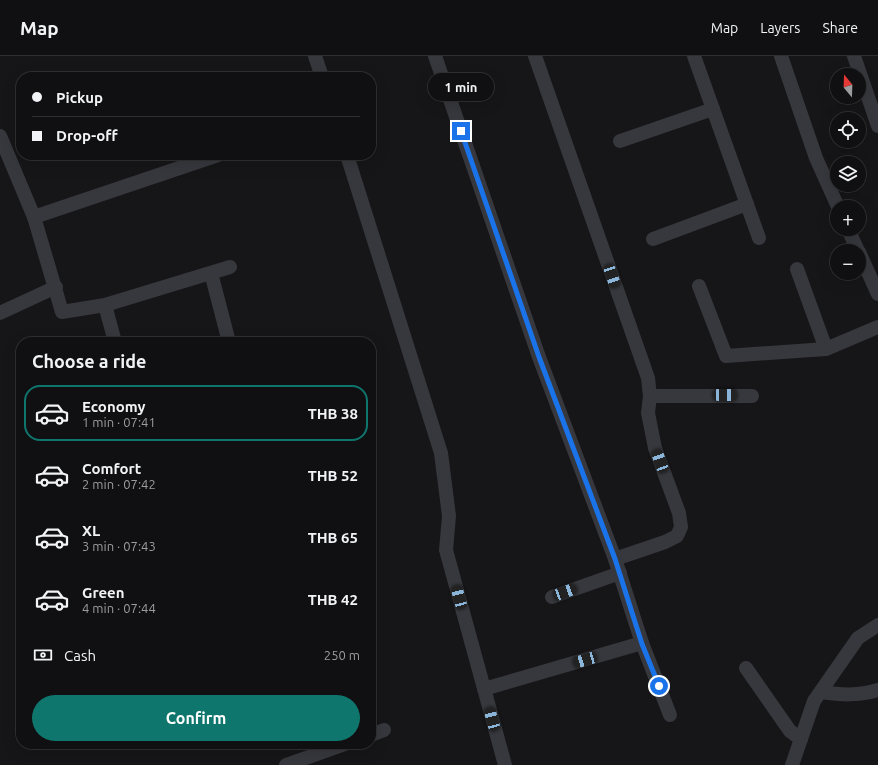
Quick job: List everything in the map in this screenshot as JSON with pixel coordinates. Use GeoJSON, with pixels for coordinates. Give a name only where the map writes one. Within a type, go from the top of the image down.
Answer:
{"type":"FeatureCollection","features":[{"type":"Feature","properties":{"kind":"street"},"geometry":{"type":"LineString","coordinates":[[315,56],[320,72]]}},
{"type":"Feature","properties":{"kind":"street"},"geometry":{"type":"LineString","coordinates":[[435,56],[539,357],[615,559],[642,644],[670,714]]}},
{"type":"Feature","properties":{"kind":"street"},"geometry":{"type":"LineString","coordinates":[[535,56],[648,378],[650,396],[648,413],[655,448],[679,513],[681,527],[677,536],[665,542],[615,559]]}},
{"type":"Feature","properties":{"kind":"street"},"geometry":{"type":"LineString","coordinates":[[694,56],[759,238]]}},
{"type":"Feature","properties":{"kind":"street"},"geometry":{"type":"LineString","coordinates":[[781,56],[816,158],[835,200]]}},
{"type":"Feature","properties":{"kind":"street"},"geometry":{"type":"LineString","coordinates":[[854,56],[878,126]]}},
{"type":"Feature","properties":{"kind":"street"},"geometry":{"type":"LineString","coordinates":[[620,141],[713,109]]}},
{"type":"Feature","properties":{"kind":"street"},"geometry":{"type":"LineString","coordinates":[[0,136],[34,217],[56,287],[62,312],[105,305],[230,267]]}},
{"type":"Feature","properties":{"kind":"street"},"geometry":{"type":"LineString","coordinates":[[34,217],[203,160]]}},
{"type":"Feature","properties":{"kind":"street"},"geometry":{"type":"LineString","coordinates":[[349,160],[441,454],[449,516],[446,535],[446,550],[505,765]]}},
{"type":"Feature","properties":{"kind":"street"},"geometry":{"type":"LineString","coordinates":[[653,239],[747,204]]}},
{"type":"Feature","properties":{"kind":"street"},"geometry":{"type":"LineString","coordinates":[[866,267],[878,294]]}},
{"type":"Feature","properties":{"kind":"street"},"geometry":{"type":"LineString","coordinates":[[797,269],[826,349]]}},
{"type":"Feature","properties":{"kind":"street"},"geometry":{"type":"LineString","coordinates":[[211,273],[228,337]]}},
{"type":"Feature","properties":{"kind":"street"},"geometry":{"type":"LineString","coordinates":[[699,286],[726,356],[826,349],[878,327]]}},
{"type":"Feature","properties":{"kind":"street"},"geometry":{"type":"LineString","coordinates":[[0,313],[56,287]]}},
{"type":"Feature","properties":{"kind":"street"},"geometry":{"type":"LineString","coordinates":[[105,305],[114,337]]}},
{"type":"Feature","properties":{"kind":"street"},"geometry":{"type":"LineString","coordinates":[[650,396],[752,396]]}},
{"type":"Feature","properties":{"kind":"street"},"geometry":{"type":"LineString","coordinates":[[552,597],[620,573]]}},
{"type":"Feature","properties":{"kind":"street"},"geometry":{"type":"LineString","coordinates":[[792,765],[814,701],[858,638],[878,624]]}},
{"type":"Feature","properties":{"kind":"street"},"geometry":{"type":"LineString","coordinates":[[484,689],[642,644]]}},
{"type":"Feature","properties":{"kind":"street"},"geometry":{"type":"LineString","coordinates":[[746,668],[790,731],[801,739]]}},
{"type":"Feature","properties":{"kind":"street"},"geometry":{"type":"LineString","coordinates":[[821,692],[854,695],[878,690]]}},
{"type":"Feature","properties":{"kind":"street"},"geometry":{"type":"LineString","coordinates":[[376,733],[384,730]]}},
{"type":"Feature","properties":{"kind":"street"},"geometry":{"type":"LineString","coordinates":[[286,765],[331,749]]}},
{"type":"Feature","properties":{"kind":"route"},"geometry":{"type":"LineString","coordinates":[[461,131],[539,357],[615,559],[642,644],[659,686]]}}]}
